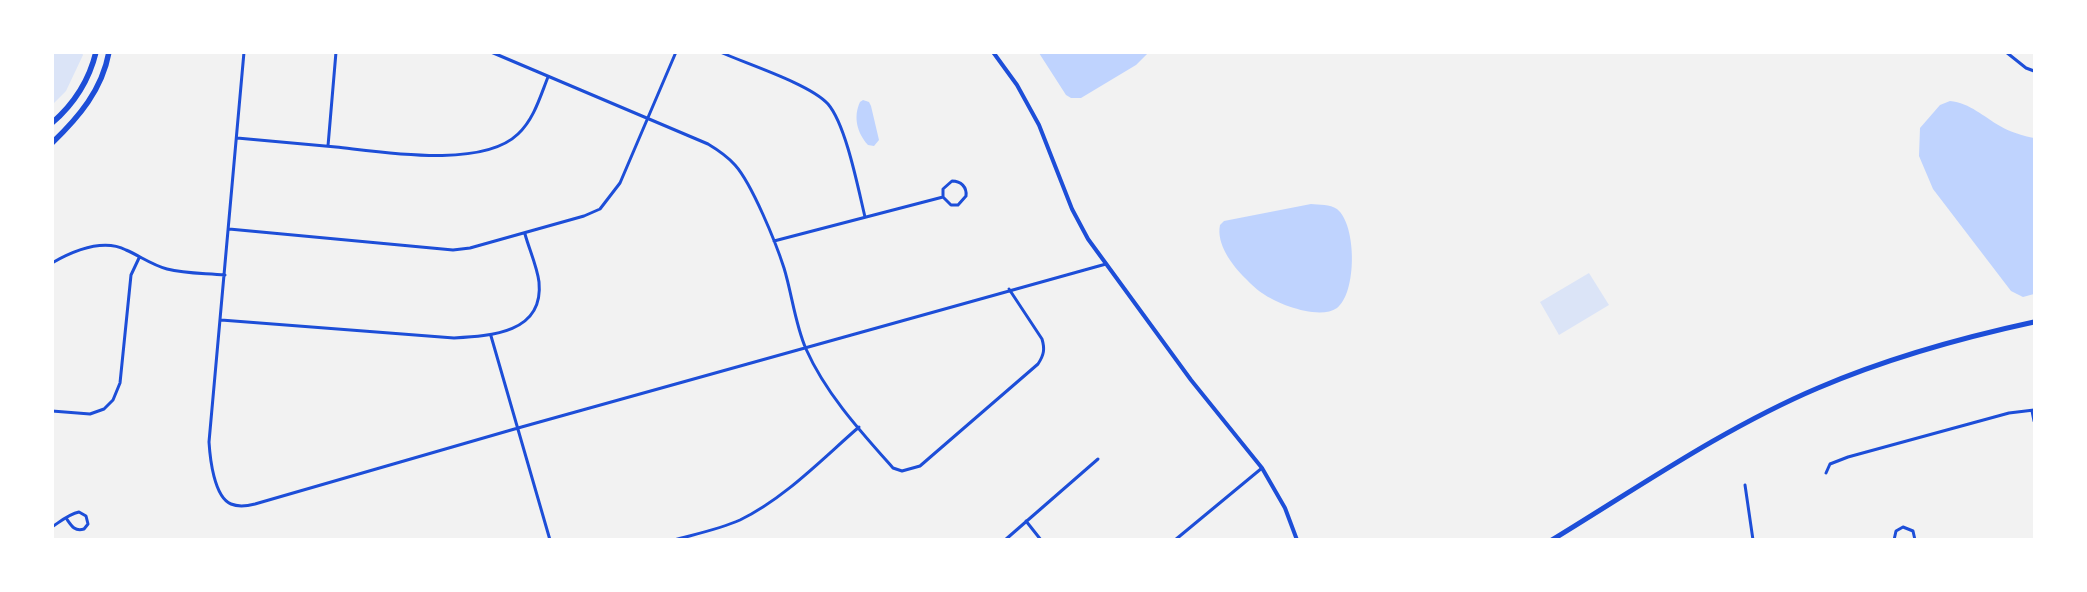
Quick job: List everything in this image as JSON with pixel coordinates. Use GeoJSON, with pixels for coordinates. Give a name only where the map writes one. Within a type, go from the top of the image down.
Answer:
{"type":"FeatureCollection","features":[{"type":"Feature","properties":{"kind":"highway"},"geometry":{"type":"LineString","coordinates":[[52,123],[72,104],[82,88],[96,52]]}},
{"type":"Feature","properties":{"kind":"highway"},"geometry":{"type":"LineString","coordinates":[[52,143],[78,117],[90,101],[102,77],[109,52]]}},
{"type":"Feature","properties":{"kind":"main road"},"geometry":{"type":"LineString","coordinates":[[1552,540],[1738,427],[1816,389],[1914,352],[2034,322]]}},
{"type":"Feature","properties":{"kind":"street"},"geometry":{"type":"LineString","coordinates":[[244,52],[209,442],[210,457],[216,482],[224,498],[230,504],[238,506],[255,504],[1009,289],[1106,264]]}},
{"type":"Feature","properties":{"kind":"street"},"geometry":{"type":"LineString","coordinates":[[328,146],[336,52]]}},
{"type":"Feature","properties":{"kind":"street"},"geometry":{"type":"LineString","coordinates":[[491,52],[647,120],[708,144],[723,153],[736,166],[745,180],[774,241],[783,266],[805,347],[827,389],[894,468],[902,471],[911,470],[927,460],[1038,364],[1043,356],[1042,339],[1009,289]]}},
{"type":"Feature","properties":{"kind":"street"},"geometry":{"type":"LineString","coordinates":[[229,229],[454,250],[470,248],[525,234],[584,216],[600,209],[620,182],[676,52]]}},
{"type":"Feature","properties":{"kind":"street"},"geometry":{"type":"LineString","coordinates":[[720,52],[806,88],[827,104],[840,126],[865,217]]}},
{"type":"Feature","properties":{"kind":"street"},"geometry":{"type":"LineString","coordinates":[[993,52],[1017,85],[1030,108],[1047,143],[1074,214],[1088,239],[1191,380],[1262,468],[1285,508],[1297,540]]}},
{"type":"Feature","properties":{"kind":"street"},"geometry":{"type":"LineString","coordinates":[[2006,52],[2026,68],[2034,71]]}},
{"type":"Feature","properties":{"kind":"street"},"geometry":{"type":"LineString","coordinates":[[237,138],[444,155],[486,150],[503,144],[517,135],[529,123],[548,77]]}},
{"type":"Feature","properties":{"kind":"street"},"geometry":{"type":"LineString","coordinates":[[960,182],[965,188],[966,196],[958,204],[947,203],[943,197],[943,189],[948,183],[960,182]]}},
{"type":"Feature","properties":{"kind":"street"},"geometry":{"type":"LineString","coordinates":[[774,241],[943,197]]}},
{"type":"Feature","properties":{"kind":"street"},"geometry":{"type":"LineString","coordinates":[[221,320],[454,338],[491,336],[520,325],[534,312],[538,301],[539,282],[525,234]]}},
{"type":"Feature","properties":{"kind":"street"},"geometry":{"type":"LineString","coordinates":[[52,263],[79,250],[99,246],[123,248],[139,258],[167,269],[225,275]]}},
{"type":"Feature","properties":{"kind":"street"},"geometry":{"type":"LineString","coordinates":[[52,411],[90,414],[104,409],[114,400],[120,383],[131,275],[139,258]]}},
{"type":"Feature","properties":{"kind":"street"},"geometry":{"type":"LineString","coordinates":[[491,336],[550,540]]}},
{"type":"Feature","properties":{"kind":"street"},"geometry":{"type":"LineString","coordinates":[[1826,473],[1830,464],[1848,457],[2009,413],[2033,410],[2034,421]]}},
{"type":"Feature","properties":{"kind":"street"},"geometry":{"type":"LineString","coordinates":[[674,540],[722,526],[755,512],[804,475],[859,427]]}},
{"type":"Feature","properties":{"kind":"street"},"geometry":{"type":"LineString","coordinates":[[1005,540],[1098,459]]}},
{"type":"Feature","properties":{"kind":"street"},"geometry":{"type":"LineString","coordinates":[[1176,540],[1262,468]]}},
{"type":"Feature","properties":{"kind":"street"},"geometry":{"type":"LineString","coordinates":[[1745,485],[1753,540]]}},
{"type":"Feature","properties":{"kind":"street"},"geometry":{"type":"LineString","coordinates":[[52,527],[66,518],[76,512],[82,512],[88,518],[88,524],[84,529],[77,530],[72,527],[66,518]]}},
{"type":"Feature","properties":{"kind":"street"},"geometry":{"type":"LineString","coordinates":[[1026,521],[1040,540]]}},
{"type":"Feature","properties":{"kind":"street"},"geometry":{"type":"LineString","coordinates":[[1894,540],[1896,531],[1903,527],[1913,531],[1915,540]]}},
{"type":"Feature","properties":{"kind":"shaded area"},"geometry":{"type":"Polygon","coordinates":[[[53,52],[82,53],[83,55],[66,91],[53,104],[53,52]]]}},
{"type":"Feature","properties":{"kind":"shaded area"},"geometry":{"type":"Polygon","coordinates":[[[1589,273],[1609,305],[1559,335],[1540,302],[1589,273]]]}},
{"type":"Feature","properties":{"kind":"water"},"geometry":{"type":"Polygon","coordinates":[[[1039,53],[1148,53],[1136,65],[1081,98],[1071,98],[1066,95],[1039,53]]]}},
{"type":"Feature","properties":{"kind":"water"},"geometry":{"type":"Polygon","coordinates":[[[863,100],[869,102],[871,106],[879,140],[874,146],[868,145],[857,125],[858,108],[863,100]]]}},
{"type":"Feature","properties":{"kind":"water"},"geometry":{"type":"Polygon","coordinates":[[[1950,101],[1970,107],[2008,130],[2034,138],[2034,294],[2023,297],[2011,291],[1933,189],[1919,156],[1920,128],[1940,105],[1950,101]]]}},
{"type":"Feature","properties":{"kind":"water"},"geometry":{"type":"Polygon","coordinates":[[[1311,204],[1328,205],[1337,209],[1344,217],[1351,243],[1351,274],[1348,288],[1344,300],[1337,308],[1330,311],[1311,312],[1300,310],[1280,303],[1262,293],[1235,267],[1226,254],[1220,239],[1220,225],[1224,221],[1311,204]]]}}]}
